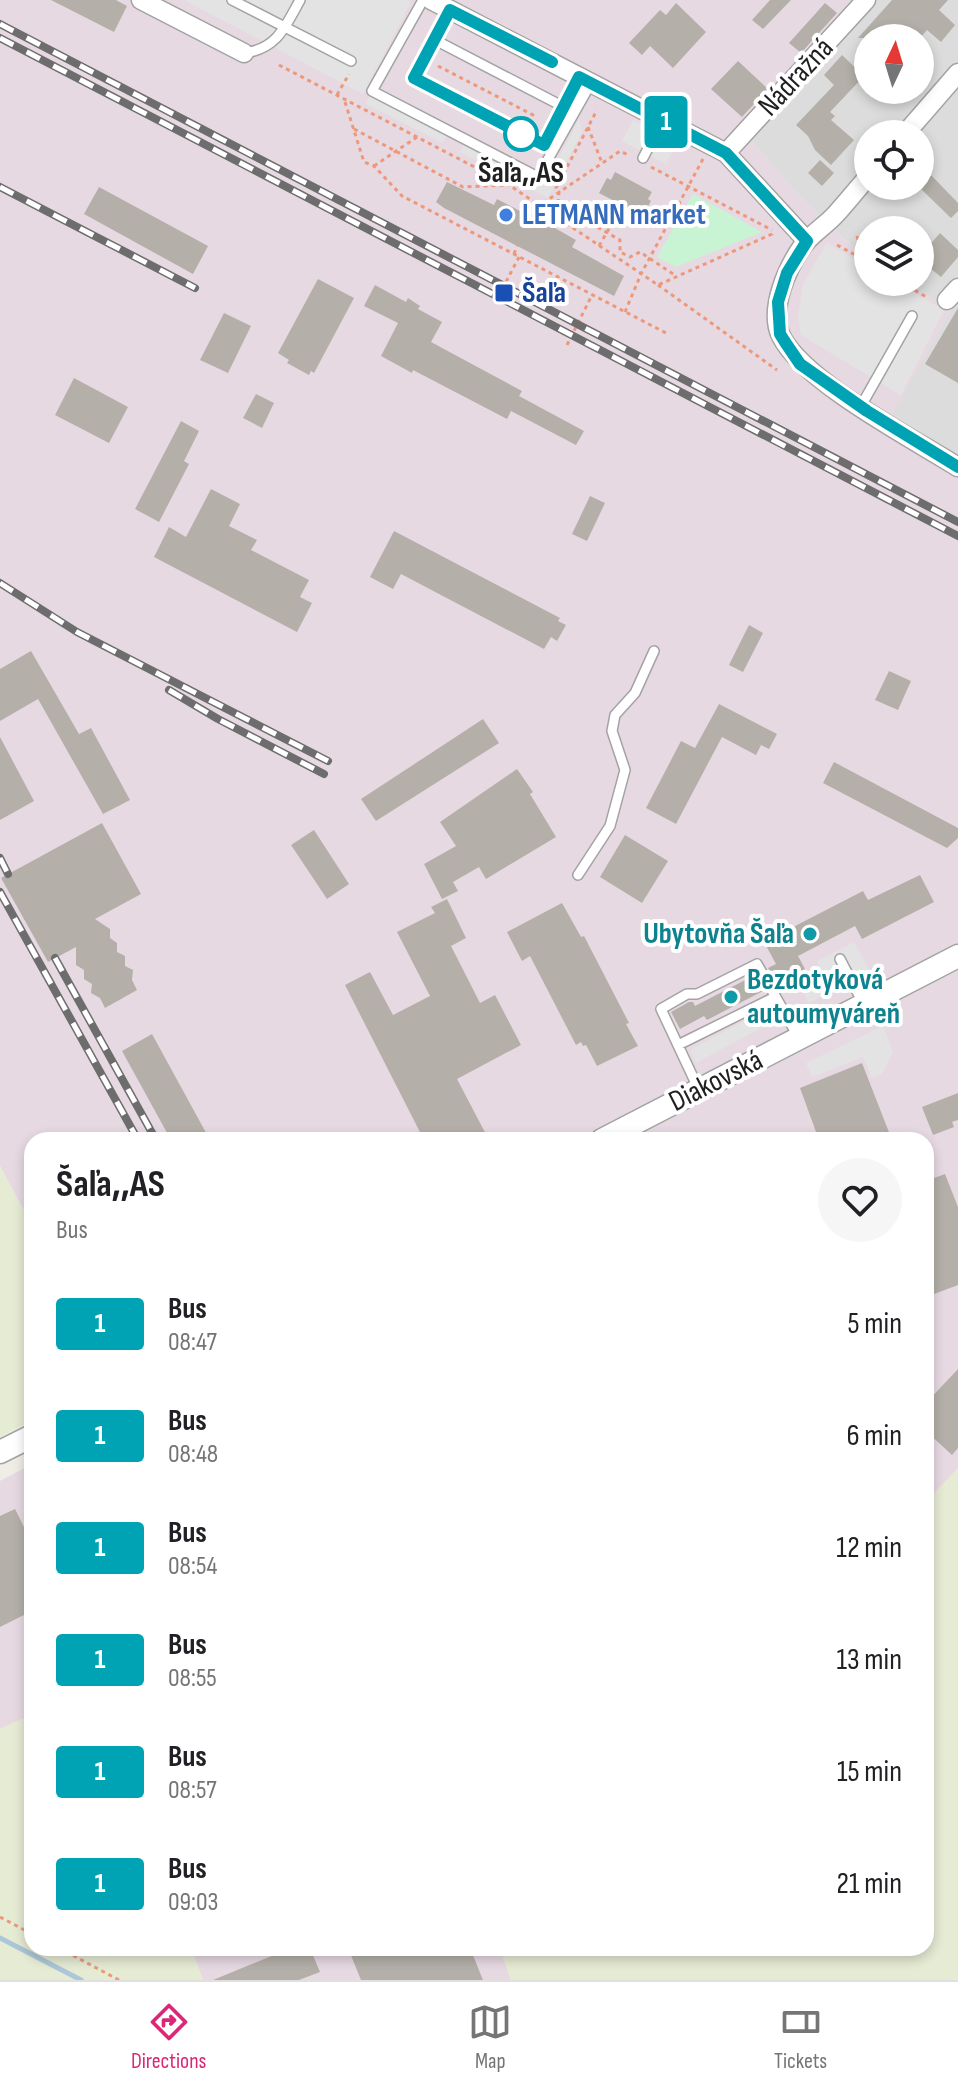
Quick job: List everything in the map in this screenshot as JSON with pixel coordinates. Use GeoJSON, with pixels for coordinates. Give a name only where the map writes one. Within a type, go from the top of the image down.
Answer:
{"type":"FeatureCollection","features":[{"type":"Feature","properties":{"kind":"street"},"geometry":{"type":"LineString","coordinates":[[141,0],[244,53]]}},
{"type":"Feature","properties":{"kind":"street"},"geometry":{"type":"LineString","coordinates":[[431,0],[726,153],[807,241]]}},
{"type":"Feature","properties":{"kind":"street","name":"Nádražná"},"geometry":{"type":"LineString","coordinates":[[726,153],[866,0]]}},
{"type":"Feature","properties":{"kind":"street"},"geometry":{"type":"LineString","coordinates":[[917,120],[958,73]]}},
{"type":"Feature","properties":{"kind":"street"},"geometry":{"type":"LineString","coordinates":[[854,193],[807,241],[787,273],[778,302],[780,334],[800,364],[958,467]]}},
{"type":"Feature","properties":{"kind":"street","name":"Diakovská"},"geometry":{"type":"LineString","coordinates":[[618,1132],[958,956]]}},
{"type":"Feature","properties":{"kind":"street"},"geometry":{"type":"LineString","coordinates":[[0,1452],[24,1440]]}},
{"type":"Feature","properties":{"kind":"lane"},"geometry":{"type":"LineString","coordinates":[[232,0],[352,64]]}},
{"type":"Feature","properties":{"kind":"lane"},"geometry":{"type":"LineString","coordinates":[[244,53],[262,51],[285,27],[300,0]]}},
{"type":"Feature","properties":{"kind":"lane"},"geometry":{"type":"LineString","coordinates":[[423,0],[372,91],[538,177],[585,80]]}},
{"type":"Feature","properties":{"kind":"lane"},"geometry":{"type":"LineString","coordinates":[[450,10],[414,78],[544,145],[564,107],[585,80]]}},
{"type":"Feature","properties":{"kind":"lane"},"geometry":{"type":"LineString","coordinates":[[435,40],[564,107]]}},
{"type":"Feature","properties":{"kind":"lane"},"geometry":{"type":"LineString","coordinates":[[641,160],[663,120]]}},
{"type":"Feature","properties":{"kind":"lane"},"geometry":{"type":"LineString","coordinates":[[861,406],[912,316]]}},
{"type":"Feature","properties":{"kind":"lane"},"geometry":{"type":"LineString","coordinates":[[578,875],[610,826],[625,770],[612,731],[615,715],[635,693],[654,651]]}},
{"type":"Feature","properties":{"kind":"lane"},"geometry":{"type":"LineString","coordinates":[[840,959],[863,1003]]}},
{"type":"Feature","properties":{"kind":"lane"},"geometry":{"type":"LineString","coordinates":[[699,1090],[661,1009],[687,994],[697,994],[757,964],[799,1038]]}},
{"type":"Feature","properties":{"kind":"lane"},"geometry":{"type":"LineString","coordinates":[[678,1045],[775,997]]}},
{"type":"Feature","properties":{"kind":"path"},"geometry":{"type":"LineString","coordinates":[[337,95],[352,64]]}},
{"type":"Feature","properties":{"kind":"path"},"geometry":{"type":"LineString","coordinates":[[279,65],[509,185],[777,370]]}},
{"type":"Feature","properties":{"kind":"path"},"geometry":{"type":"LineString","coordinates":[[438,66],[537,117]]}},
{"type":"Feature","properties":{"kind":"path"},"geometry":{"type":"LineString","coordinates":[[344,99],[364,162],[374,166],[402,196],[666,333]]}},
{"type":"Feature","properties":{"kind":"path"},"geometry":{"type":"LineString","coordinates":[[557,219],[559,192],[556,188],[597,110]]}},
{"type":"Feature","properties":{"kind":"path"},"geometry":{"type":"LineString","coordinates":[[588,127],[602,163]]}},
{"type":"Feature","properties":{"kind":"path"},"geometry":{"type":"LineString","coordinates":[[354,129],[463,187],[509,185]]}},
{"type":"Feature","properties":{"kind":"path"},"geometry":{"type":"LineString","coordinates":[[374,166],[417,137]]}},
{"type":"Feature","properties":{"kind":"path"},"geometry":{"type":"LineString","coordinates":[[533,215],[539,206],[620,151],[773,231]]}},
{"type":"Feature","properties":{"kind":"path"},"geometry":{"type":"LineString","coordinates":[[625,312],[641,274],[705,154]]}},
{"type":"Feature","properties":{"kind":"path"},"geometry":{"type":"LineString","coordinates":[[599,246],[621,208]]}},
{"type":"Feature","properties":{"kind":"path"},"geometry":{"type":"LineString","coordinates":[[563,223],[576,215],[620,240],[620,252],[630,257],[640,252],[677,277]]}},
{"type":"Feature","properties":{"kind":"path"},"geometry":{"type":"LineString","coordinates":[[658,285],[772,234],[776,223]]}},
{"type":"Feature","properties":{"kind":"path"},"geometry":{"type":"LineString","coordinates":[[837,245],[854,254]]}},
{"type":"Feature","properties":{"kind":"path"},"geometry":{"type":"LineString","coordinates":[[514,254],[517,246]]}},
{"type":"Feature","properties":{"kind":"path"},"geometry":{"type":"LineString","coordinates":[[495,303],[519,257]]}},
{"type":"Feature","properties":{"kind":"path"},"geometry":{"type":"LineString","coordinates":[[924,296],[941,306],[953,294]]}},
{"type":"Feature","properties":{"kind":"path"},"geometry":{"type":"LineString","coordinates":[[567,345],[592,295]]}},
{"type":"Feature","properties":{"kind":"path"},"geometry":{"type":"LineString","coordinates":[[0,1917],[24,1930]]}},
{"type":"Feature","properties":{"kind":"path"},"geometry":{"type":"LineString","coordinates":[[74,1956],[119,1980]]}},
{"type":"Feature","properties":{"kind":"shaded area"},"geometry":{"type":"Polygon","coordinates":[[[0,0],[855,0],[744,131],[802,199],[854,248],[854,296],[928,296],[951,310],[890,418],[958,454],[958,1468],[934,1494],[934,1132],[24,1132],[24,1211],[0,1166],[0,0]]]}},
{"type":"Feature","properties":{"kind":"shaded area"},"geometry":{"type":"Polygon","coordinates":[[[184,0],[407,0],[411,2],[363,94],[184,0]]]}},
{"type":"Feature","properties":{"kind":"shaded area"},"geometry":{"type":"Polygon","coordinates":[[[855,0],[958,0],[958,454],[889,418],[950,310],[927,296],[934,296],[934,216],[854,216],[854,248],[802,199],[743,131],[855,0]]]}},
{"type":"Feature","properties":{"kind":"shaded area"},"geometry":{"type":"Polygon","coordinates":[[[371,93],[448,133],[443,143],[366,104],[371,93]]]}},
{"type":"Feature","properties":{"kind":"shaded area"},"geometry":{"type":"Polygon","coordinates":[[[579,120],[582,132],[548,198],[460,152],[465,142],[545,183],[579,120]]]}},
{"type":"Feature","properties":{"kind":"shaded area"},"geometry":{"type":"Polygon","coordinates":[[[633,120],[677,143],[666,164],[622,141],[633,120]]]}},
{"type":"Feature","properties":{"kind":"shaded area"},"geometry":{"type":"Polygon","coordinates":[[[827,243],[854,259],[854,296],[920,296],[944,310],[901,395],[801,335],[798,317],[803,284],[827,243]]]}},
{"type":"Feature","properties":{"kind":"shaded area"},"geometry":{"type":"Polygon","coordinates":[[[854,942],[870,971],[809,1003],[799,984],[822,972],[817,961],[854,942]]]}},
{"type":"Feature","properties":{"kind":"shaded area"},"geometry":{"type":"Polygon","coordinates":[[[769,1008],[776,1020],[696,1063],[690,1050],[769,1008]]]}},
{"type":"Feature","properties":{"kind":"shaded area"},"geometry":{"type":"Polygon","coordinates":[[[883,1026],[893,1052],[882,1074],[872,1078],[863,1057],[812,1077],[806,1063],[883,1026]]]}},
{"type":"Feature","properties":{"kind":"shaded area"},"geometry":{"type":"Polygon","coordinates":[[[24,1468],[24,1718],[0,1729],[0,1481],[24,1468]]]}},
{"type":"Feature","properties":{"kind":"shaded area"},"geometry":{"type":"Polygon","coordinates":[[[194,1956],[503,1956],[511,1980],[203,1980],[194,1956]]]}},
{"type":"Feature","properties":{"kind":"green space"},"geometry":{"type":"Polygon","coordinates":[[[693,194],[762,232],[676,267],[657,257],[693,194]]]}},
{"type":"Feature","properties":{"kind":"green space"},"geometry":{"type":"Polygon","coordinates":[[[0,1166],[24,1211],[24,1424],[0,1437],[0,1166]]]}},
{"type":"Feature","properties":{"kind":"green space"},"geometry":{"type":"Polygon","coordinates":[[[958,1468],[958,1980],[511,1980],[503,1956],[934,1956],[934,1494],[958,1468]]]}},
{"type":"Feature","properties":{"kind":"green space"},"geometry":{"type":"Polygon","coordinates":[[[24,1718],[24,1956],[194,1956],[203,1980],[0,1980],[0,1729],[24,1718]]]}},
{"type":"Feature","properties":{"kind":"building"},"geometry":{"type":"Polygon","coordinates":[[[51,0],[116,0],[127,6],[114,32],[51,0]]]}},
{"type":"Feature","properties":{"kind":"building"},"geometry":{"type":"Polygon","coordinates":[[[770,0],[791,0],[763,29],[752,20],[770,0]]]}},
{"type":"Feature","properties":{"kind":"building"},"geometry":{"type":"Polygon","coordinates":[[[892,0],[948,0],[939,10],[955,25],[941,42],[934,36],[934,24],[871,24],[892,0]]]}},
{"type":"Feature","properties":{"kind":"building"},"geometry":{"type":"Polygon","coordinates":[[[676,3],[706,32],[673,68],[650,46],[642,55],[629,43],[660,10],[666,15],[676,3]]]}},
{"type":"Feature","properties":{"kind":"building"},"geometry":{"type":"Polygon","coordinates":[[[825,3],[837,13],[801,53],[789,43],[825,3]]]}},
{"type":"Feature","properties":{"kind":"building"},"geometry":{"type":"Polygon","coordinates":[[[842,55],[854,66],[854,87],[830,112],[835,116],[831,120],[854,140],[831,165],[796,125],[834,85],[824,75],[842,55]]]}},
{"type":"Feature","properties":{"kind":"building"},"geometry":{"type":"Polygon","coordinates":[[[738,61],[768,89],[742,117],[711,89],[738,61]]]}},
{"type":"Feature","properties":{"kind":"building"},"geometry":{"type":"Polygon","coordinates":[[[820,160],[834,173],[822,186],[808,173],[820,160]]]}},
{"type":"Feature","properties":{"kind":"building"},"geometry":{"type":"Polygon","coordinates":[[[615,172],[652,192],[643,216],[599,193],[607,178],[611,180],[615,172]]]}},
{"type":"Feature","properties":{"kind":"building"},"geometry":{"type":"Polygon","coordinates":[[[934,178],[958,203],[958,211],[951,218],[932,200],[934,178]]]}},
{"type":"Feature","properties":{"kind":"building"},"geometry":{"type":"Polygon","coordinates":[[[447,182],[494,205],[497,199],[525,211],[576,240],[572,247],[624,276],[614,296],[444,208],[436,202],[447,182]]]}},
{"type":"Feature","properties":{"kind":"building"},"geometry":{"type":"Polygon","coordinates":[[[99,187],[208,246],[193,274],[84,214],[99,187]]]}},
{"type":"Feature","properties":{"kind":"building"},"geometry":{"type":"Polygon","coordinates":[[[940,233],[958,250],[958,257],[941,277],[934,271],[934,240],[940,233]]]}},
{"type":"Feature","properties":{"kind":"building"},"geometry":{"type":"Polygon","coordinates":[[[318,279],[354,298],[314,373],[311,371],[309,375],[287,363],[289,360],[278,353],[318,279]]]}},
{"type":"Feature","properties":{"kind":"building"},"geometry":{"type":"Polygon","coordinates":[[[375,285],[406,302],[408,298],[420,306],[418,309],[442,322],[431,342],[522,391],[519,396],[584,431],[576,445],[511,411],[507,419],[381,356],[398,323],[364,306],[375,285]]]}},
{"type":"Feature","properties":{"kind":"building"},"geometry":{"type":"Polygon","coordinates":[[[958,308],[958,383],[925,364],[958,308]]]}},
{"type":"Feature","properties":{"kind":"building"},"geometry":{"type":"Polygon","coordinates":[[[224,313],[251,326],[228,373],[200,360],[224,313]]]}},
{"type":"Feature","properties":{"kind":"building"},"geometry":{"type":"Polygon","coordinates":[[[74,378],[128,407],[109,443],[55,415],[74,378]]]}},
{"type":"Feature","properties":{"kind":"building"},"geometry":{"type":"Polygon","coordinates":[[[256,394],[274,403],[262,428],[243,418],[256,394]]]}},
{"type":"Feature","properties":{"kind":"building"},"geometry":{"type":"Polygon","coordinates":[[[181,421],[199,431],[184,461],[189,464],[159,522],[135,509],[181,421]]]}},
{"type":"Feature","properties":{"kind":"building"},"geometry":{"type":"Polygon","coordinates":[[[211,489],[240,504],[229,526],[257,540],[251,550],[309,580],[300,597],[312,603],[297,632],[154,557],[169,527],[186,537],[211,489]]]}},
{"type":"Feature","properties":{"kind":"building"},"geometry":{"type":"Polygon","coordinates":[[[590,496],[605,503],[587,541],[572,534],[590,496]]]}},
{"type":"Feature","properties":{"kind":"building"},"geometry":{"type":"Polygon","coordinates":[[[394,531],[560,618],[558,621],[566,625],[557,641],[551,637],[544,649],[401,574],[393,589],[370,577],[394,531]]]}},
{"type":"Feature","properties":{"kind":"building"},"geometry":{"type":"Polygon","coordinates":[[[749,625],[763,633],[743,672],[729,665],[749,625]]]}},
{"type":"Feature","properties":{"kind":"building"},"geometry":{"type":"Polygon","coordinates":[[[31,651],[79,734],[91,728],[130,800],[103,814],[38,699],[0,721],[0,669],[31,651]]]}},
{"type":"Feature","properties":{"kind":"building"},"geometry":{"type":"Polygon","coordinates":[[[889,671],[911,681],[898,710],[875,700],[889,671]]]}},
{"type":"Feature","properties":{"kind":"building"},"geometry":{"type":"Polygon","coordinates":[[[719,704],[777,734],[769,749],[761,745],[756,755],[722,737],[676,824],[646,808],[681,741],[695,748],[719,704]]]}},
{"type":"Feature","properties":{"kind":"building"},"geometry":{"type":"Polygon","coordinates":[[[483,719],[499,743],[376,821],[361,799],[483,719]]]}},
{"type":"Feature","properties":{"kind":"building"},"geometry":{"type":"Polygon","coordinates":[[[0,737],[34,801],[0,820],[0,737]]]}},
{"type":"Feature","properties":{"kind":"building"},"geometry":{"type":"Polygon","coordinates":[[[834,762],[958,828],[958,838],[947,848],[823,783],[834,762]]]}},
{"type":"Feature","properties":{"kind":"building"},"geometry":{"type":"Polygon","coordinates":[[[517,769],[533,792],[530,794],[556,837],[486,879],[479,867],[453,882],[458,891],[442,899],[424,864],[456,846],[440,822],[517,769]]]}},
{"type":"Feature","properties":{"kind":"building"},"geometry":{"type":"Polygon","coordinates":[[[102,823],[141,894],[95,919],[110,929],[110,938],[117,943],[117,952],[125,956],[125,966],[133,970],[132,980],[137,990],[105,1008],[100,998],[91,993],[92,984],[84,979],[84,970],[76,965],[76,947],[48,962],[1,878],[102,823]]]}},
{"type":"Feature","properties":{"kind":"building"},"geometry":{"type":"Polygon","coordinates":[[[314,830],[349,884],[327,899],[291,845],[314,830]]]}},
{"type":"Feature","properties":{"kind":"building"},"geometry":{"type":"Polygon","coordinates":[[[625,835],[668,861],[642,903],[600,877],[625,835]]]}},
{"type":"Feature","properties":{"kind":"building","name":"Ubytovňa Šaľa"},"geometry":{"type":"Polygon","coordinates":[[[920,875],[934,902],[862,939],[855,926],[798,956],[805,969],[777,983],[768,968],[776,964],[764,942],[863,891],[868,900],[920,875]]]}},
{"type":"Feature","properties":{"kind":"building"},"geometry":{"type":"Polygon","coordinates":[[[447,899],[466,938],[451,946],[480,1003],[495,995],[521,1045],[457,1079],[485,1132],[420,1132],[345,985],[370,972],[393,1015],[430,996],[397,932],[435,913],[431,907],[447,899]]]}},
{"type":"Feature","properties":{"kind":"building"},"geometry":{"type":"Polygon","coordinates":[[[562,903],[581,937],[584,936],[638,1046],[597,1066],[586,1045],[583,1046],[581,1042],[576,1045],[530,956],[522,961],[507,932],[562,903]]]}},
{"type":"Feature","properties":{"kind":"building","name":"Bezdotyková autoumyváreň"},"geometry":{"type":"Polygon","coordinates":[[[755,975],[763,991],[707,1020],[704,1016],[680,1029],[671,1012],[689,1002],[695,1006],[755,975]]]}},
{"type":"Feature","properties":{"kind":"building"},"geometry":{"type":"Polygon","coordinates":[[[152,1034],[206,1132],[167,1132],[122,1051],[152,1034]]]}},
{"type":"Feature","properties":{"kind":"building"},"geometry":{"type":"Polygon","coordinates":[[[862,1063],[889,1132],[816,1132],[800,1088],[862,1063]]]}},
{"type":"Feature","properties":{"kind":"building"},"geometry":{"type":"Polygon","coordinates":[[[958,1093],[958,1120],[952,1122],[954,1127],[934,1135],[922,1107],[958,1093]]]}},
{"type":"Feature","properties":{"kind":"building"},"geometry":{"type":"Polygon","coordinates":[[[945,1174],[958,1207],[958,1285],[934,1294],[934,1178],[945,1174]]]}},
{"type":"Feature","properties":{"kind":"building"},"geometry":{"type":"Polygon","coordinates":[[[958,1369],[958,1448],[952,1455],[934,1438],[934,1394],[958,1369]]]}},
{"type":"Feature","properties":{"kind":"building"},"geometry":{"type":"Polygon","coordinates":[[[15,1509],[24,1527],[24,1615],[0,1627],[0,1516],[15,1509]]]}},
{"type":"Feature","properties":{"kind":"building"},"geometry":{"type":"Polygon","coordinates":[[[272,1956],[313,1956],[320,1972],[299,1980],[213,1980],[272,1956]]]}},
{"type":"Feature","properties":{"kind":"building"},"geometry":{"type":"Polygon","coordinates":[[[351,1956],[473,1956],[483,1980],[361,1980],[351,1956]]]}},
{"type":"Feature","properties":{"kind":"waterway"},"geometry":{"type":"LineString","coordinates":[[0,1938],[24,1950]]}},
{"type":"Feature","properties":{"kind":"waterway"},"geometry":{"type":"LineString","coordinates":[[35,1956],[81,1980]]}},
{"type":"Feature","properties":{"kind":"railway"},"geometry":{"type":"LineString","coordinates":[[0,24],[958,522]]}},
{"type":"Feature","properties":{"kind":"railway"},"geometry":{"type":"LineString","coordinates":[[0,38],[958,536]]}},
{"type":"Feature","properties":{"kind":"railway"},"geometry":{"type":"LineString","coordinates":[[0,187],[195,288]]}},
{"type":"Feature","properties":{"kind":"railway"},"geometry":{"type":"LineString","coordinates":[[0,583],[77,632],[328,761]]}},
{"type":"Feature","properties":{"kind":"railway"},"geometry":{"type":"LineString","coordinates":[[169,690],[324,774]]}},
{"type":"Feature","properties":{"kind":"railway"},"geometry":{"type":"LineString","coordinates":[[0,858],[8,874]]}},
{"type":"Feature","properties":{"kind":"railway"},"geometry":{"type":"LineString","coordinates":[[0,892],[134,1132]]}},
{"type":"Feature","properties":{"kind":"railway"},"geometry":{"type":"LineString","coordinates":[[55,958],[152,1132]]}},
{"type":"Feature","properties":{"kind":"bus line","name":"1"},"geometry":{"type":"LineString","coordinates":[[552,62],[450,10],[414,78],[544,145],[579,77],[726,153],[807,241],[787,273],[778,302],[780,334],[800,364],[867,411],[958,467]]}},
{"type":"Feature","properties":{"kind":"place","name":"Šaľa,,AS"},"geometry":{"type":"Point","coordinates":[521,134]}},
{"type":"Feature","properties":{"kind":"place","name":"LETMANN market"},"geometry":{"type":"Point","coordinates":[506,215]}},
{"type":"Feature","properties":{"kind":"place","name":"Šaľa"},"geometry":{"type":"Point","coordinates":[504,293]}},
{"type":"Feature","properties":{"kind":"place","name":"Ubytovňa Šaľa"},"geometry":{"type":"Point","coordinates":[810,934]}},
{"type":"Feature","properties":{"kind":"place","name":"Bezdotyková autoumyváreň"},"geometry":{"type":"Point","coordinates":[731,997]}}]}
